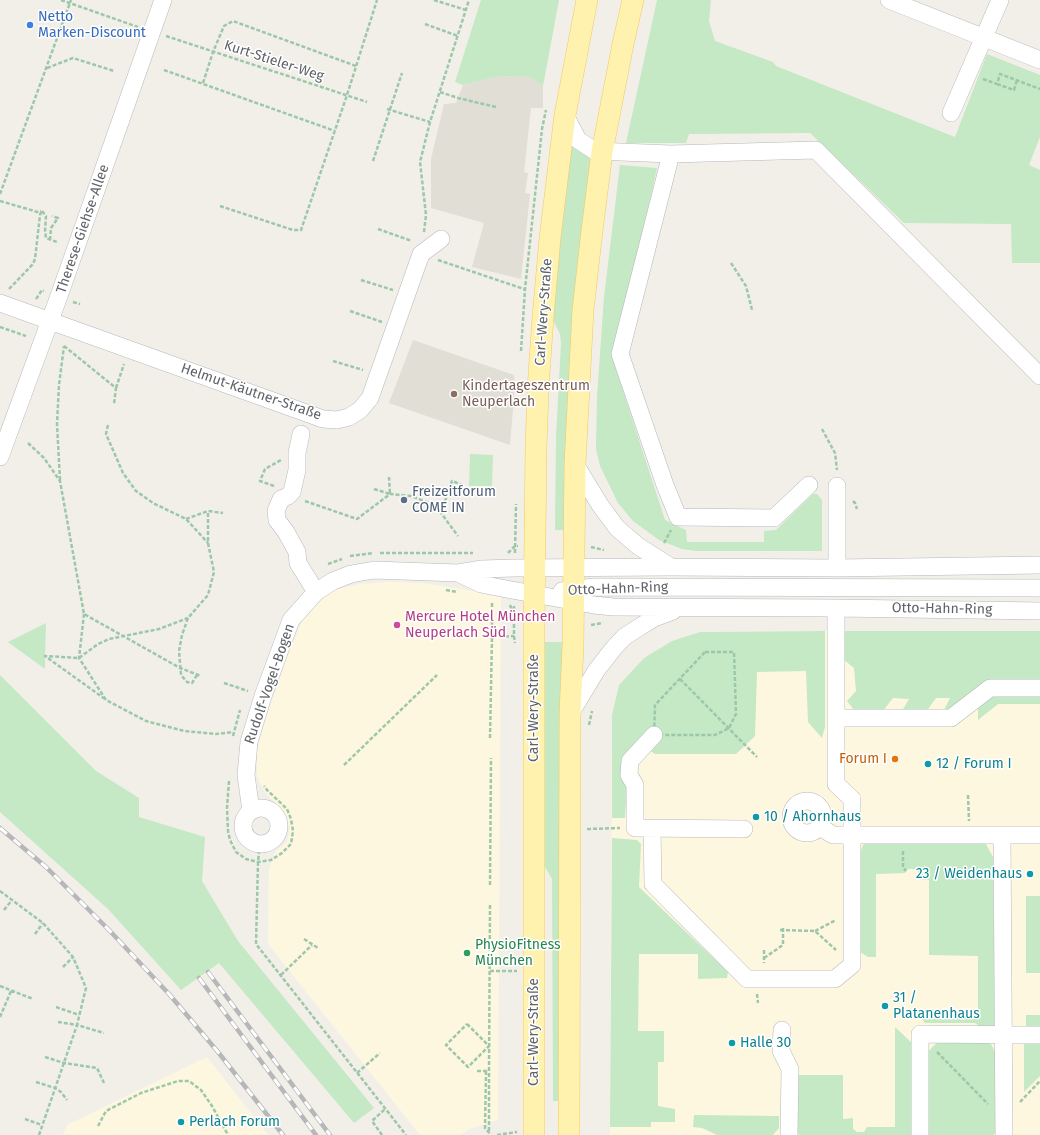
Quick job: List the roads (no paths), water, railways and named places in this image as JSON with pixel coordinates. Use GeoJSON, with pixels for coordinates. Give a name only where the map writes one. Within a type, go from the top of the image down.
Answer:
{"type":"FeatureCollection","features":[{"type":"Feature","properties":{"kind":"main road","name":"Carl-Wery-Straße"},"geometry":{"type":"LineString","coordinates":[[525,1133],[536,447],[541,333],[550,238],[565,115],[587,0]]}},
{"type":"Feature","properties":{"kind":"main road"},"geometry":{"type":"LineString","coordinates":[[569,1135],[570,714],[575,464],[583,310],[602,152],[633,0]]}},
{"type":"Feature","properties":{"kind":"street","name":"Therese-Giehse-Allee"},"geometry":{"type":"LineString","coordinates":[[0,457],[50,321],[163,0]]}},
{"type":"Feature","properties":{"kind":"street"},"geometry":{"type":"LineString","coordinates":[[889,0],[1040,60]]}},
{"type":"Feature","properties":{"kind":"street"},"geometry":{"type":"LineString","coordinates":[[951,113],[1000,0]]}},
{"type":"Feature","properties":{"kind":"street"},"geometry":{"type":"LineString","coordinates":[[565,115],[578,140],[595,151],[602,152],[671,154],[816,150],[1040,376]]}},
{"type":"Feature","properties":{"kind":"street"},"geometry":{"type":"LineString","coordinates":[[671,154],[620,354],[665,485],[678,518],[774,518],[809,485]]}},
{"type":"Feature","properties":{"kind":"street","name":"Helmut-Käutner-Straße"},"geometry":{"type":"LineString","coordinates":[[4,297],[50,321],[323,419],[337,420],[360,410],[370,398],[422,249],[441,239]]}},
{"type":"Feature","properties":{"kind":"street"},"geometry":{"type":"LineString","coordinates":[[301,434],[297,453],[297,470],[292,492],[288,496],[281,499],[276,511],[277,520],[297,552],[298,563],[311,585]]}},
{"type":"Feature","properties":{"kind":"street"},"geometry":{"type":"LineString","coordinates":[[575,464],[600,505],[617,528],[633,542],[671,567]]}},
{"type":"Feature","properties":{"kind":"street"},"geometry":{"type":"LineString","coordinates":[[837,479],[837,568]]}},
{"type":"Feature","properties":{"kind":"street","name":"Otto-Hahn-Ring"},"geometry":{"type":"LineString","coordinates":[[535,568],[837,568],[1040,565]]}},
{"type":"Feature","properties":{"kind":"street","name":"Rudolf-Vogel-Bogen"},"geometry":{"type":"LineString","coordinates":[[251,811],[246,775],[246,759],[249,742],[263,696],[291,620],[311,585],[333,581],[360,572],[374,570],[458,573],[482,569],[535,568]]}},
{"type":"Feature","properties":{"kind":"street","name":"Rudolf-Vogel-Bogen"},"geometry":{"type":"LineString","coordinates":[[458,573],[481,584],[534,594]]}},
{"type":"Feature","properties":{"kind":"street","name":"Otto-Hahn-Ring"},"geometry":{"type":"LineString","coordinates":[[573,595],[594,587],[1040,588]]}},
{"type":"Feature","properties":{"kind":"street","name":"Otto-Hahn-Ring"},"geometry":{"type":"LineString","coordinates":[[534,594],[573,595],[613,607],[1040,610]]}},
{"type":"Feature","properties":{"kind":"street"},"geometry":{"type":"LineString","coordinates":[[570,714],[596,671],[613,649],[624,638],[654,618],[684,607]]}},
{"type":"Feature","properties":{"kind":"street"},"geometry":{"type":"LineString","coordinates":[[652,828],[653,884],[747,979],[835,979],[852,965],[852,799],[836,784],[836,608]]}},
{"type":"Feature","properties":{"kind":"street"},"geometry":{"type":"LineString","coordinates":[[836,718],[951,718],[990,688],[1040,688]]}},
{"type":"Feature","properties":{"kind":"street"},"geometry":{"type":"LineString","coordinates":[[654,735],[630,761],[629,775],[635,785],[635,828],[744,829]]}},
{"type":"Feature","properties":{"kind":"street"},"geometry":{"type":"LineString","coordinates":[[798,799],[812,802],[820,808],[823,818],[820,827],[816,831],[805,834],[795,829],[791,819],[791,814],[798,799]]}},
{"type":"Feature","properties":{"kind":"street"},"geometry":{"type":"LineString","coordinates":[[256,809],[267,810],[271,812],[278,821],[278,831],[275,836],[266,843],[260,844],[250,840],[243,831],[244,820],[251,811],[256,809]]}},
{"type":"Feature","properties":{"kind":"street"},"geometry":{"type":"LineString","coordinates":[[820,827],[833,835],[1040,835]]}},
{"type":"Feature","properties":{"kind":"street"},"geometry":{"type":"LineString","coordinates":[[1002,835],[1004,1127]]}},
{"type":"Feature","properties":{"kind":"street"},"geometry":{"type":"LineString","coordinates":[[782,1030],[782,1051],[790,1069],[789,1135]]}},
{"type":"Feature","properties":{"kind":"street"},"geometry":{"type":"LineString","coordinates":[[920,1135],[920,1034],[1040,1035]]}},
{"type":"Feature","properties":{"kind":"railway"},"geometry":{"type":"LineString","coordinates":[[0,828],[46,867],[109,930],[169,994],[218,1052],[283,1135]]}},
{"type":"Feature","properties":{"kind":"railway"},"geometry":{"type":"LineString","coordinates":[[208,972],[330,1135]]}},
{"type":"Feature","properties":{"kind":"railway"},"geometry":{"type":"LineString","coordinates":[[199,978],[316,1135]]}},
{"type":"Feature","properties":{"kind":"place","name":"Netto Marken-Discount"},"geometry":{"type":"Point","coordinates":[30,25]}},
{"type":"Feature","properties":{"kind":"place","name":"Kindertageszentrum Neuperlach"},"geometry":{"type":"Point","coordinates":[454,394]}},
{"type":"Feature","properties":{"kind":"place","name":"Freizeitforum COME IN"},"geometry":{"type":"Point","coordinates":[404,500]}},
{"type":"Feature","properties":{"kind":"place","name":"Mercure Hotel München Neuperlach Süd"},"geometry":{"type":"Point","coordinates":[397,625]}},
{"type":"Feature","properties":{"kind":"place","name":"Forum I"},"geometry":{"type":"Point","coordinates":[895,759]}},
{"type":"Feature","properties":{"kind":"place","name":"12 / Forum I"},"geometry":{"type":"Point","coordinates":[928,764]}},
{"type":"Feature","properties":{"kind":"place","name":"10 / Ahornhaus"},"geometry":{"type":"Point","coordinates":[756,817]}},
{"type":"Feature","properties":{"kind":"place","name":"23 / Weidenhaus"},"geometry":{"type":"Point","coordinates":[1030,874]}},
{"type":"Feature","properties":{"kind":"place","name":"PhysioFitness München"},"geometry":{"type":"Point","coordinates":[467,953]}},
{"type":"Feature","properties":{"kind":"place","name":"31 / Platanenhaus"},"geometry":{"type":"Point","coordinates":[885,1006]}},
{"type":"Feature","properties":{"kind":"place","name":"Halle 30"},"geometry":{"type":"Point","coordinates":[732,1043]}},
{"type":"Feature","properties":{"kind":"place","name":"Perlach Forum"},"geometry":{"type":"Point","coordinates":[181,1122]}}]}
